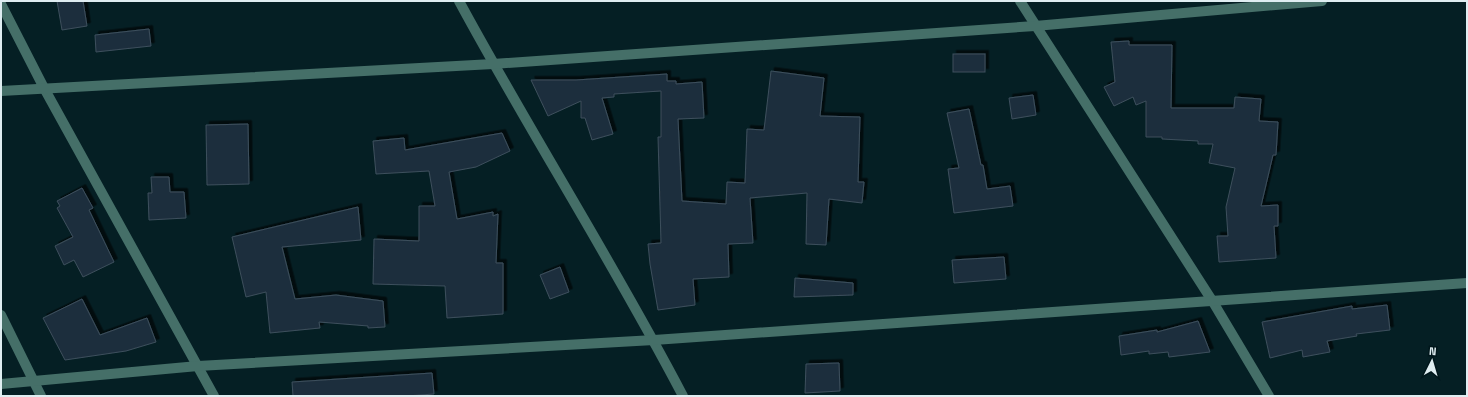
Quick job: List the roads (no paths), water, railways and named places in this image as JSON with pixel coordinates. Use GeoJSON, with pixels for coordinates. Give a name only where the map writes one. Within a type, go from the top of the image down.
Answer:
{"type":"FeatureCollection","features":[{"type":"Feature","properties":{"kind":"street"},"geometry":{"type":"LineString","coordinates":[[459,1],[493,64],[654,340],[683,396]]}},
{"type":"Feature","properties":{"kind":"street"},"geometry":{"type":"LineString","coordinates":[[1020,1],[1213,302],[1269,396]]}},
{"type":"Feature","properties":{"kind":"street"},"geometry":{"type":"LineString","coordinates":[[1,91],[493,64],[1035,26],[1322,1]]}},
{"type":"Feature","properties":{"kind":"street"},"geometry":{"type":"LineString","coordinates":[[1,4],[44,88],[214,396]]}},
{"type":"Feature","properties":{"kind":"street"},"geometry":{"type":"LineString","coordinates":[[1,384],[198,366],[654,340],[1467,283]]}},
{"type":"Feature","properties":{"kind":"street"},"geometry":{"type":"LineString","coordinates":[[1,315],[41,396]]}}]}
